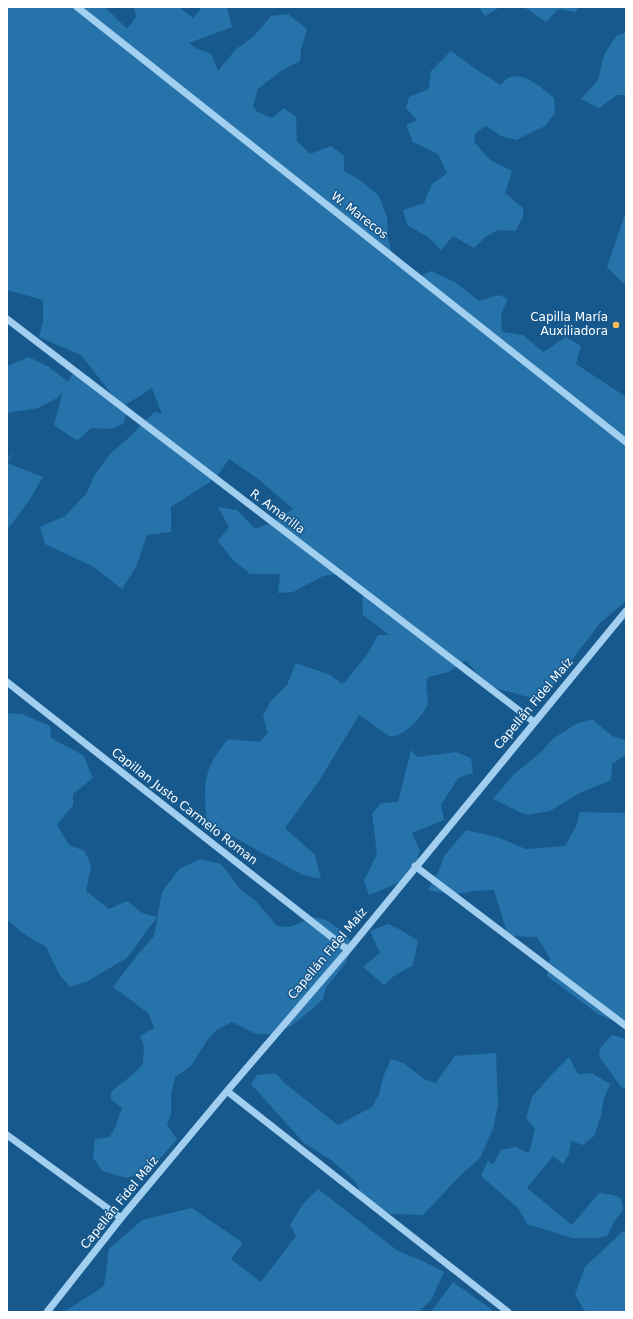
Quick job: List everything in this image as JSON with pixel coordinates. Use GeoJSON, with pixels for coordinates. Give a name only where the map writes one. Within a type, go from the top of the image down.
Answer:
{"type":"FeatureCollection","features":[{"type":"Feature","properties":{"kind":"street","name":"W. Marecos"},"geometry":{"type":"LineString","coordinates":[[77,7],[626,442]]}},
{"type":"Feature","properties":{"kind":"street","name":"R. Amarilla"},"geometry":{"type":"LineString","coordinates":[[7,319],[534,722]]}},
{"type":"Feature","properties":{"kind":"street","name":"Capellán Fidel Maíz"},"geometry":{"type":"LineString","coordinates":[[47,1312],[122,1218],[227,1091],[348,950],[415,866],[626,611]]}},
{"type":"Feature","properties":{"kind":"street","name":"Capillan Justo Carmelo Roman"},"geometry":{"type":"LineString","coordinates":[[7,682],[348,950]]}},
{"type":"Feature","properties":{"kind":"street"},"geometry":{"type":"LineString","coordinates":[[415,866],[626,1026]]}},
{"type":"Feature","properties":{"kind":"street"},"geometry":{"type":"LineString","coordinates":[[227,1091],[508,1312]]}},
{"type":"Feature","properties":{"kind":"street"},"geometry":{"type":"LineString","coordinates":[[7,1135],[122,1218]]}},
{"type":"Feature","properties":{"kind":"shaded area"},"geometry":{"type":"Polygon","coordinates":[[[7,7],[105,7],[127,29],[136,17],[134,7],[179,7],[193,18],[202,7],[227,7],[232,27],[189,43],[197,49],[211,53],[218,71],[236,49],[253,37],[271,16],[288,14],[307,29],[301,50],[300,61],[281,71],[258,89],[253,106],[257,112],[272,118],[284,108],[296,117],[297,141],[310,154],[331,146],[344,156],[344,171],[360,180],[379,196],[387,217],[388,238],[393,257],[418,277],[431,271],[455,282],[479,301],[499,295],[508,299],[501,314],[502,332],[523,335],[543,352],[566,337],[581,346],[576,364],[626,397],[626,601],[600,623],[553,685],[532,698],[487,686],[466,660],[449,672],[428,677],[426,685],[428,702],[427,707],[419,718],[401,734],[390,736],[359,715],[319,781],[285,828],[315,855],[321,879],[303,875],[207,821],[205,787],[209,769],[228,739],[259,742],[268,733],[263,716],[271,701],[287,685],[296,663],[330,675],[341,683],[344,683],[367,655],[378,635],[389,635],[363,615],[362,590],[340,574],[323,576],[293,592],[278,593],[280,574],[250,574],[233,560],[218,541],[229,527],[218,507],[237,510],[255,529],[273,522],[293,509],[257,478],[229,459],[216,478],[171,507],[171,532],[147,535],[136,567],[122,589],[94,567],[45,544],[40,527],[65,516],[86,494],[95,474],[111,453],[155,412],[162,414],[152,388],[124,406],[128,411],[123,424],[111,429],[91,428],[78,440],[54,425],[63,390],[59,397],[38,408],[7,413],[7,366],[29,357],[49,367],[68,382],[72,374],[89,376],[103,392],[114,397],[81,355],[39,337],[43,321],[43,300],[7,290],[7,7]]]}},
{"type":"Feature","properties":{"kind":"shaded area"},"geometry":{"type":"Polygon","coordinates":[[[478,7],[500,7],[485,16],[478,7]]]}},
{"type":"Feature","properties":{"kind":"shaded area"},"geometry":{"type":"Polygon","coordinates":[[[524,7],[579,7],[576,12],[558,9],[546,22],[524,7]]]}},
{"type":"Feature","properties":{"kind":"shaded area"},"geometry":{"type":"Polygon","coordinates":[[[626,32],[626,95],[617,95],[599,108],[581,99],[598,80],[604,55],[616,36],[626,32]]]}},
{"type":"Feature","properties":{"kind":"shaded area"},"geometry":{"type":"Polygon","coordinates":[[[451,51],[501,85],[505,80],[514,76],[527,79],[538,85],[554,98],[555,113],[545,126],[516,140],[501,136],[486,126],[475,133],[474,142],[490,160],[512,171],[505,193],[523,208],[523,217],[516,231],[499,230],[485,237],[474,248],[453,236],[441,250],[428,237],[407,225],[403,210],[424,203],[432,184],[447,173],[438,154],[413,142],[406,125],[417,120],[406,108],[409,97],[429,89],[431,71],[451,51]]]}},
{"type":"Feature","properties":{"kind":"shaded area"},"geometry":{"type":"Polygon","coordinates":[[[626,215],[626,286],[607,267],[626,215]]]}},
{"type":"Feature","properties":{"kind":"shaded area"},"geometry":{"type":"Polygon","coordinates":[[[14,450],[7,463],[7,459],[14,450]]]}},
{"type":"Feature","properties":{"kind":"shaded area"},"geometry":{"type":"Polygon","coordinates":[[[7,463],[43,477],[28,502],[7,530],[7,463]]]}},
{"type":"Feature","properties":{"kind":"shaded area"},"geometry":{"type":"Polygon","coordinates":[[[7,713],[22,714],[50,726],[51,738],[83,755],[93,778],[73,794],[73,805],[57,825],[69,845],[85,851],[91,866],[86,891],[109,909],[127,901],[142,913],[157,917],[127,958],[86,982],[70,987],[59,974],[46,947],[24,934],[7,920],[7,713]]]}},
{"type":"Feature","properties":{"kind":"shaded area"},"geometry":{"type":"Polygon","coordinates":[[[592,719],[612,736],[626,740],[626,756],[612,764],[611,780],[578,794],[550,811],[526,815],[493,799],[513,775],[539,754],[554,738],[576,724],[592,719]]]}},
{"type":"Feature","properties":{"kind":"shaded area"},"geometry":{"type":"Polygon","coordinates":[[[411,750],[417,757],[456,752],[471,758],[473,773],[458,778],[441,805],[444,820],[412,833],[420,850],[413,877],[369,895],[364,881],[377,854],[372,814],[381,803],[398,802],[411,750]]]}},
{"type":"Feature","properties":{"kind":"shaded area"},"geometry":{"type":"Polygon","coordinates":[[[580,812],[626,813],[626,1026],[598,1014],[547,976],[550,958],[537,937],[508,936],[494,890],[474,891],[454,895],[428,890],[445,855],[466,830],[497,837],[526,849],[565,846],[576,826],[580,812]]]}},
{"type":"Feature","properties":{"kind":"shaded area"},"geometry":{"type":"Polygon","coordinates":[[[200,859],[221,864],[241,890],[256,901],[277,926],[290,927],[314,917],[326,920],[342,931],[351,942],[350,950],[346,963],[326,987],[323,999],[291,1026],[271,1034],[256,1034],[232,1022],[217,1030],[208,1039],[191,1066],[175,1077],[171,1095],[171,1114],[167,1125],[177,1139],[150,1170],[126,1178],[102,1171],[93,1157],[95,1139],[110,1137],[122,1108],[111,1099],[110,1095],[113,1090],[131,1076],[143,1064],[144,1047],[140,1036],[154,1028],[148,1013],[113,987],[154,936],[162,892],[179,869],[200,859]]]}},
{"type":"Feature","properties":{"kind":"shaded area"},"geometry":{"type":"Polygon","coordinates":[[[388,924],[418,941],[413,965],[394,976],[384,985],[363,967],[380,953],[370,931],[388,924]]]}},
{"type":"Feature","properties":{"kind":"shaded area"},"geometry":{"type":"Polygon","coordinates":[[[612,1035],[626,1039],[626,1089],[621,1087],[599,1056],[600,1048],[612,1035]]]}},
{"type":"Feature","properties":{"kind":"shaded area"},"geometry":{"type":"Polygon","coordinates":[[[496,1053],[498,1105],[493,1129],[480,1158],[459,1177],[423,1215],[391,1214],[362,1197],[356,1182],[331,1160],[304,1143],[251,1084],[257,1075],[275,1073],[288,1086],[338,1125],[372,1107],[380,1092],[383,1077],[391,1059],[403,1063],[426,1080],[436,1083],[455,1056],[496,1053]]]}},
{"type":"Feature","properties":{"kind":"shaded area"},"geometry":{"type":"Polygon","coordinates":[[[569,1057],[578,1074],[592,1073],[610,1084],[604,1098],[601,1116],[594,1136],[583,1145],[571,1141],[569,1154],[563,1164],[553,1156],[527,1188],[572,1225],[599,1193],[621,1198],[623,1210],[614,1222],[607,1236],[597,1238],[572,1238],[527,1224],[518,1208],[481,1176],[488,1160],[493,1165],[501,1150],[516,1147],[529,1153],[535,1129],[526,1118],[532,1097],[569,1057]]]}},
{"type":"Feature","properties":{"kind":"shaded area"},"geometry":{"type":"Polygon","coordinates":[[[318,1189],[398,1251],[423,1261],[444,1272],[431,1300],[419,1312],[64,1312],[104,1286],[109,1249],[142,1220],[192,1208],[243,1243],[231,1259],[261,1282],[296,1236],[290,1225],[303,1204],[318,1189]]]}},
{"type":"Feature","properties":{"kind":"shaded area"},"geometry":{"type":"Polygon","coordinates":[[[626,1230],[626,1312],[587,1312],[583,1309],[575,1294],[585,1267],[626,1230]]]}},
{"type":"Feature","properties":{"kind":"shaded area"},"geometry":{"type":"Polygon","coordinates":[[[453,1282],[491,1309],[493,1312],[431,1312],[453,1282]]]}},
{"type":"Feature","properties":{"kind":"place","name":"Capilla María Auxiliadora"},"geometry":{"type":"Point","coordinates":[616,325]}}]}
